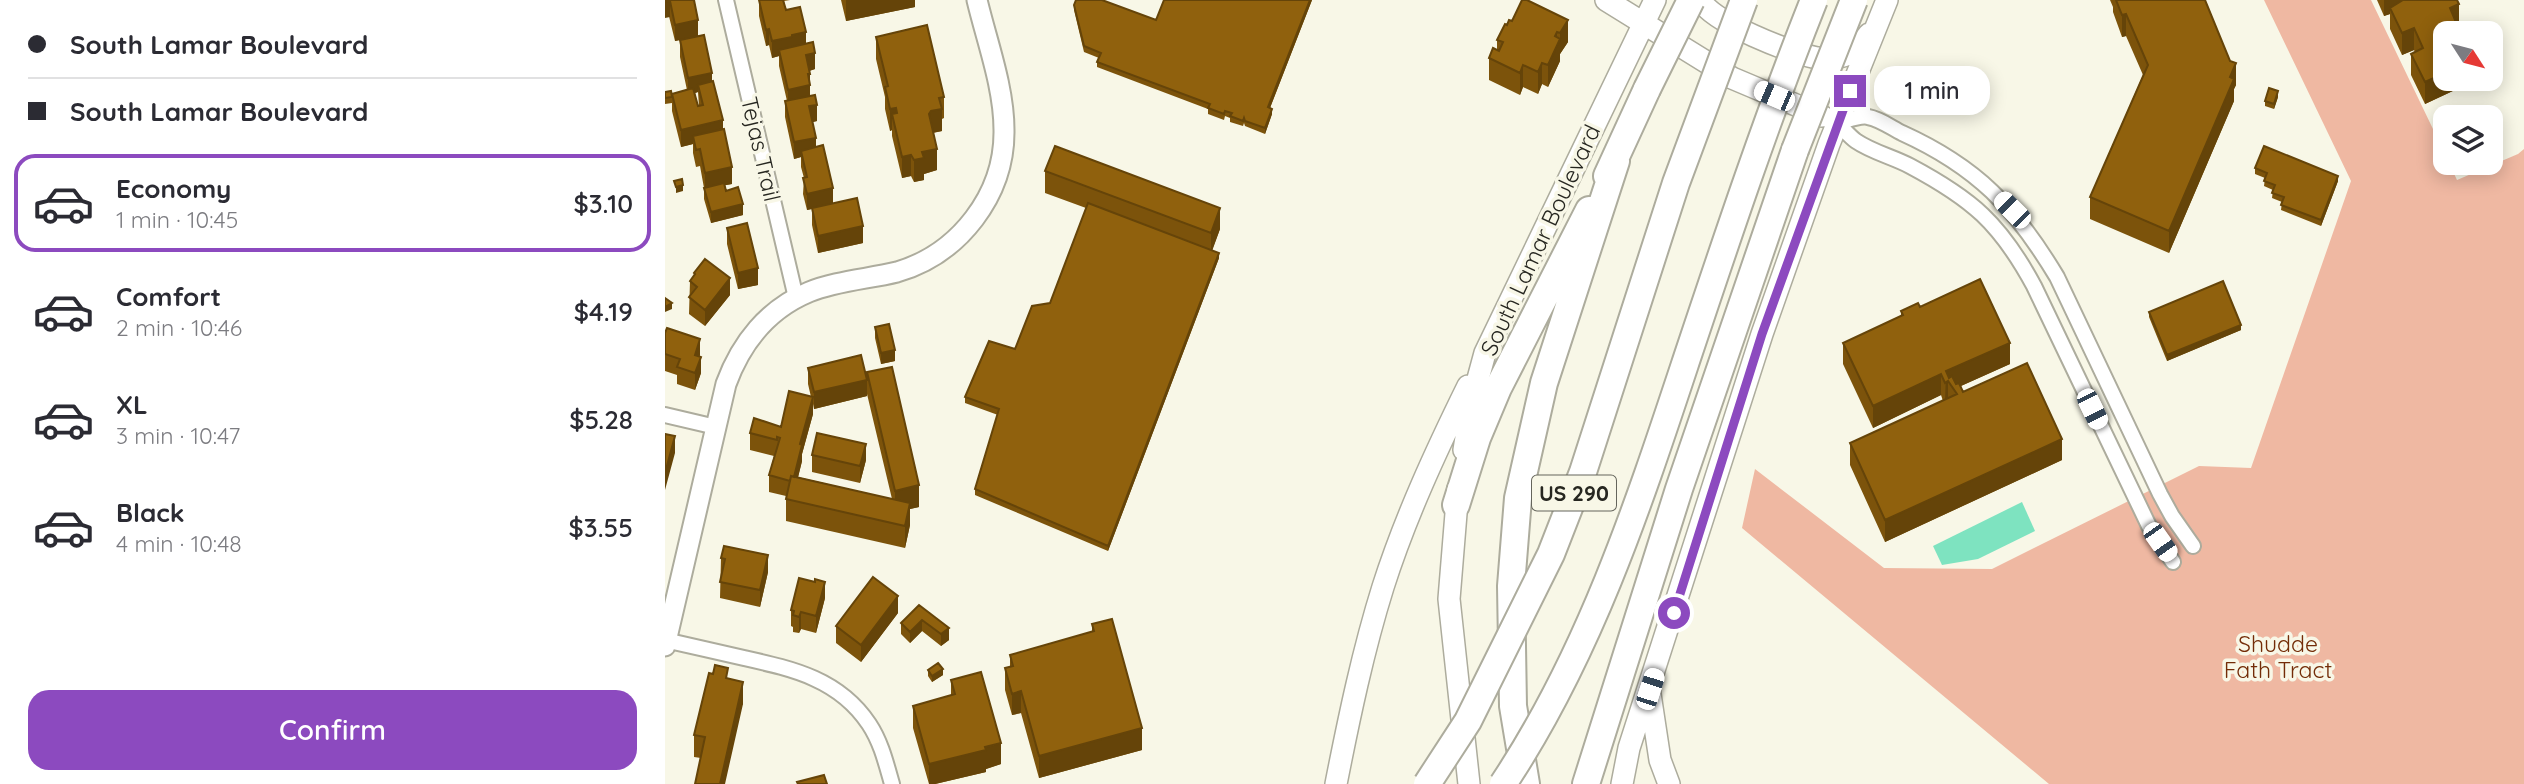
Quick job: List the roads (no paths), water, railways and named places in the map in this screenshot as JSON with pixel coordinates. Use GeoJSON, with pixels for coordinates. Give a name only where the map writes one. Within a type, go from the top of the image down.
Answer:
{"type":"FeatureCollection","features":[{"type":"Feature","properties":{"kind":"highway"},"geometry":{"type":"LineString","coordinates":[[1526,784],[1513,706],[1511,586],[1518,498],[1544,383],[1616,161],[1647,89],[1691,0]]}},
{"type":"Feature","properties":{"kind":"highway","name":"US 290"},"geometry":{"type":"LineString","coordinates":[[1427,784],[1468,721],[1551,555],[1583,472],[1677,183],[1744,0]]}},
{"type":"Feature","properties":{"kind":"highway","name":"US 290"},"geometry":{"type":"LineString","coordinates":[[1503,784],[1567,674],[1611,577],[1761,138],[1814,0]]}},
{"type":"Feature","properties":{"kind":"highway"},"geometry":{"type":"LineString","coordinates":[[1586,784],[1679,489],[1795,150],[1854,0]]}},
{"type":"Feature","properties":{"kind":"highway"},"geometry":{"type":"LineString","coordinates":[[1456,505],[1477,438],[1499,387],[1578,229],[1616,161]]}},
{"type":"Feature","properties":{"kind":"main road"},"geometry":{"type":"LineString","coordinates":[[1606,0],[1732,79],[1837,122]]}},
{"type":"Feature","properties":{"kind":"main road","name":"South Lamar Boulevard"},"geometry":{"type":"LineString","coordinates":[[1469,784],[1449,598],[1456,505],[1472,401],[1485,353],[1655,0]]}},
{"type":"Feature","properties":{"kind":"main road"},"geometry":{"type":"LineString","coordinates":[[1700,0],[1713,15],[1754,36],[1819,59],[1842,57],[1856,49],[1876,25]]}},
{"type":"Feature","properties":{"kind":"main road"},"geometry":{"type":"LineString","coordinates":[[1622,784],[1629,748],[1762,334],[1837,122],[1887,0]]}},
{"type":"Feature","properties":{"kind":"main road"},"geometry":{"type":"LineString","coordinates":[[1336,784],[1383,587],[1436,452],[1485,353]]}},
{"type":"Feature","properties":{"kind":"main road"},"geometry":{"type":"LineString","coordinates":[[1650,689],[1660,760],[1669,784]]}},
{"type":"Feature","properties":{"kind":"street","name":"Tejas Trail"},"geometry":{"type":"LineString","coordinates":[[726,0],[796,298]]}},
{"type":"Feature","properties":{"kind":"street"},"geometry":{"type":"LineString","coordinates":[[892,784],[882,751],[869,723],[833,688],[801,672],[665,642],[726,384],[743,347],[769,317],[796,298],[823,287],[896,272],[920,263],[949,246],[980,212],[998,173],[1004,132],[1002,103],[977,0]]}},
{"type":"Feature","properties":{"kind":"street"},"geometry":{"type":"LineString","coordinates":[[1837,122],[1867,116],[1918,140],[1954,160],[1986,184],[2012,210],[2038,244],[2057,277],[2160,494],[2193,546]]}},
{"type":"Feature","properties":{"kind":"street"},"geometry":{"type":"LineString","coordinates":[[1837,122],[1856,141],[1940,182],[1972,204],[1995,225],[2017,255],[2034,286],[2148,526],[2173,562]]}},
{"type":"Feature","properties":{"kind":"street"},"geometry":{"type":"LineString","coordinates":[[665,415],[716,427]]}},
{"type":"Feature","properties":{"kind":"park label","name":"Shudde Fath Tract"},"geometry":{"type":"Point","coordinates":[2278,656]}}]}
